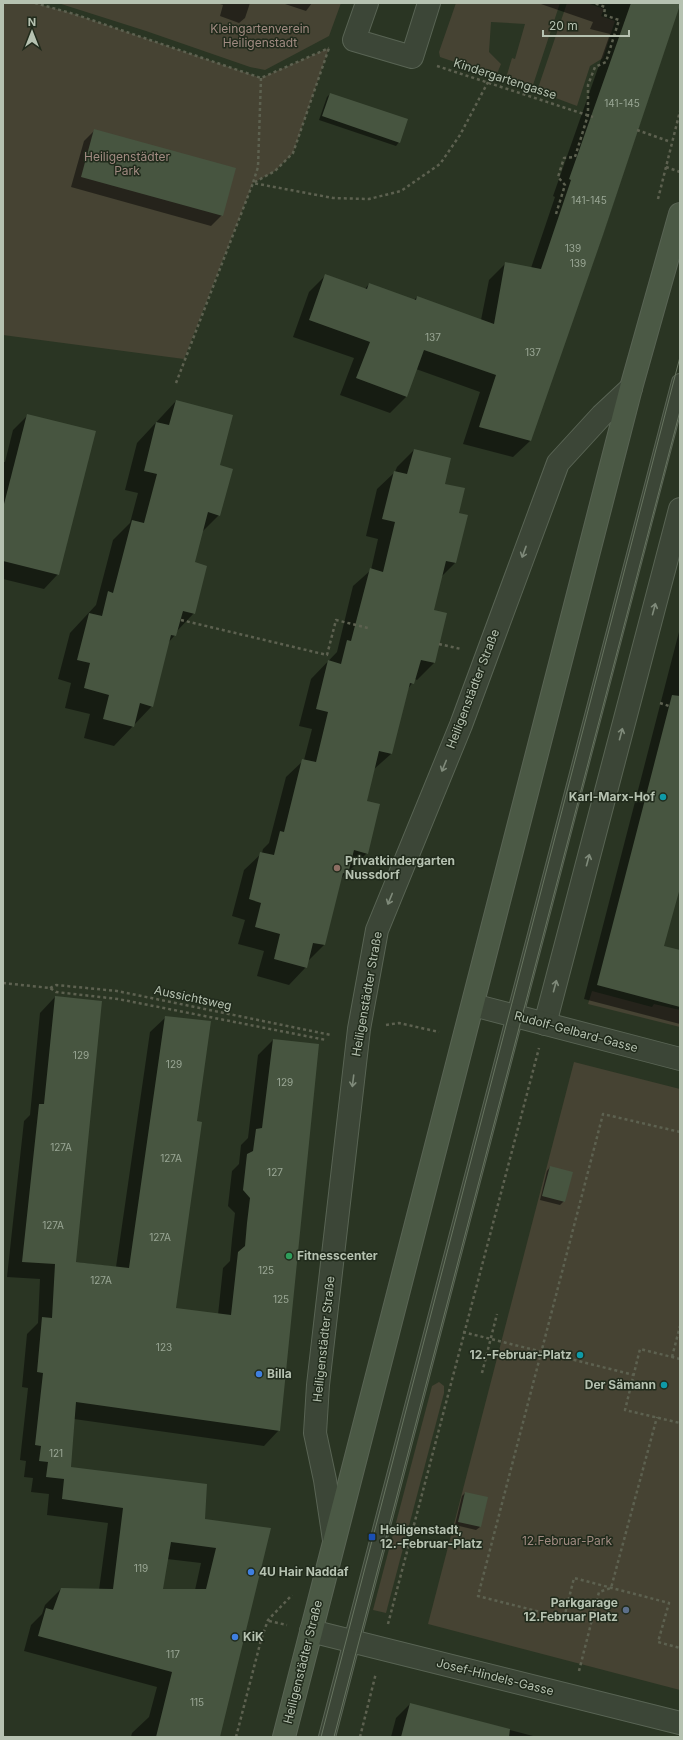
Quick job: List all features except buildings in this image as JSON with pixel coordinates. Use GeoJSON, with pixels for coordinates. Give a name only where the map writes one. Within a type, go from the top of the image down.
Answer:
{"type":"FeatureCollection","features":[{"type":"Feature","properties":{"kind":"main road","name":"Heiligenstädter Straße"},"geometry":{"type":"LineString","coordinates":[[284,1737],[631,388],[680,214]]}},
{"type":"Feature","properties":{"kind":"street"},"geometry":{"type":"LineString","coordinates":[[367,3],[354,40],[412,58],[429,3]]}},
{"type":"Feature","properties":{"kind":"street","name":"Heiligenstädter Straße"},"geometry":{"type":"LineString","coordinates":[[334,1540],[325,1480],[315,1433],[318,1384],[359,1030],[377,930],[461,725],[537,515],[558,464],[602,415],[631,388]]}},
{"type":"Feature","properties":{"kind":"street"},"geometry":{"type":"LineString","coordinates":[[545,1024],[680,509]]}},
{"type":"Feature","properties":{"kind":"street","name":"Rudolf-Gelbard-Gasse"},"geometry":{"type":"LineString","coordinates":[[472,1005],[680,1059]]}},
{"type":"Feature","properties":{"kind":"street","name":"Josef-Hindels-Gasse"},"geometry":{"type":"LineString","coordinates":[[311,1631],[680,1723]]}},
{"type":"Feature","properties":{"kind":"lane"},"geometry":{"type":"LineString","coordinates":[[327,1737],[680,382]]}},
{"type":"Feature","properties":{"kind":"path"},"geometry":{"type":"LineString","coordinates":[[36,3],[74,14],[261,78],[329,48],[354,40]]}},
{"type":"Feature","properties":{"kind":"path"},"geometry":{"type":"LineString","coordinates":[[556,214],[565,185],[558,177],[564,158],[575,157],[588,115],[588,85],[595,67],[606,62],[619,20],[604,15],[605,7],[594,3]]}},
{"type":"Feature","properties":{"kind":"path"},"geometry":{"type":"LineString","coordinates":[[253,183],[275,171],[293,153],[329,48]]}},
{"type":"Feature","properties":{"kind":"path","name":"Kindergartengasse"},"geometry":{"type":"LineString","coordinates":[[412,58],[593,117]]}},
{"type":"Feature","properties":{"kind":"path"},"geometry":{"type":"LineString","coordinates":[[176,383],[258,167],[261,78]]}},
{"type":"Feature","properties":{"kind":"path"},"geometry":{"type":"LineString","coordinates":[[253,183],[333,198],[369,199],[401,191],[440,164],[460,135],[488,82]]}},
{"type":"Feature","properties":{"kind":"path"},"geometry":{"type":"LineString","coordinates":[[638,130],[668,141]]}},
{"type":"Feature","properties":{"kind":"path"},"geometry":{"type":"LineString","coordinates":[[666,168],[680,172]]}},
{"type":"Feature","properties":{"kind":"path"},"geometry":{"type":"LineString","coordinates":[[180,620],[327,655],[336,620],[368,628]]}},
{"type":"Feature","properties":{"kind":"path"},"geometry":{"type":"LineString","coordinates":[[439,644],[452,648]]}},
{"type":"Feature","properties":{"kind":"path"},"geometry":{"type":"LineString","coordinates":[[660,703],[669,706]]}},
{"type":"Feature","properties":{"kind":"path","name":"Aussichtsweg"},"geometry":{"type":"LineString","coordinates":[[3,983],[50,988],[56,992],[118,999],[326,1040]]}},
{"type":"Feature","properties":{"kind":"path","name":"Aussichtsweg"},"geometry":{"type":"LineString","coordinates":[[50,988],[56,985],[117,991],[332,1035]]}},
{"type":"Feature","properties":{"kind":"path"},"geometry":{"type":"LineString","coordinates":[[379,1026],[399,1023],[442,1033]]}},
{"type":"Feature","properties":{"kind":"path"},"geometry":{"type":"LineString","coordinates":[[360,1737],[463,1332],[545,1024]]}},
{"type":"Feature","properties":{"kind":"path"},"geometry":{"type":"LineString","coordinates":[[680,1132],[604,1114],[478,1596],[564,1618],[574,1578],[669,1603],[658,1642],[680,1648]]}},
{"type":"Feature","properties":{"kind":"path"},"geometry":{"type":"LineString","coordinates":[[482,1372],[497,1314]]}},
{"type":"Feature","properties":{"kind":"path"},"geometry":{"type":"LineString","coordinates":[[672,1357],[680,1326]]}},
{"type":"Feature","properties":{"kind":"path"},"geometry":{"type":"LineString","coordinates":[[463,1332],[634,1375]]}},
{"type":"Feature","properties":{"kind":"path"},"geometry":{"type":"LineString","coordinates":[[680,1359],[640,1349],[625,1410],[680,1423]]}},
{"type":"Feature","properties":{"kind":"path"},"geometry":{"type":"LineString","coordinates":[[610,1588],[657,1417]]}},
{"type":"Feature","properties":{"kind":"path"},"geometry":{"type":"LineString","coordinates":[[573,1696],[599,1592],[610,1588]]}},
{"type":"Feature","properties":{"kind":"path"},"geometry":{"type":"LineString","coordinates":[[236,1737],[261,1640],[268,1620]]}},
{"type":"Feature","properties":{"kind":"green space","name":"Heiligenstädter Park"},"geometry":{"type":"Polygon","coordinates":[[[3,3],[35,3],[74,14],[261,78],[329,48],[293,153],[275,171],[253,183],[184,359],[3,335],[3,3]]]}},
{"type":"Feature","properties":{"kind":"green space","name":"Kleingartenverein Heiligenstadt"},"geometry":{"type":"Polygon","coordinates":[[[58,3],[341,3],[329,36],[265,70],[250,67],[146,31],[58,3]]]}},
{"type":"Feature","properties":{"kind":"green space"},"geometry":{"type":"Polygon","coordinates":[[[456,3],[560,3],[532,88],[506,78],[512,58],[515,59],[525,24],[491,22],[489,52],[501,64],[496,76],[440,57],[439,52],[456,3]]]}},
{"type":"Feature","properties":{"kind":"green space"},"geometry":{"type":"Polygon","coordinates":[[[567,3],[587,3],[604,9],[601,16],[615,21],[603,58],[590,66],[577,106],[537,91],[567,3]]]}},
{"type":"Feature","properties":{"kind":"green space"},"geometry":{"type":"Polygon","coordinates":[[[592,991],[652,1007],[654,1004],[680,1010],[680,1027],[588,1004],[592,991]]]}},
{"type":"Feature","properties":{"kind":"green space","name":"12.Februar-Park"},"geometry":{"type":"Polygon","coordinates":[[[574,1062],[680,1089],[680,1690],[428,1624],[574,1062]]]}},
{"type":"Feature","properties":{"kind":"green space"},"geometry":{"type":"Polygon","coordinates":[[[439,1382],[444,1386],[444,1393],[386,1613],[373,1610],[432,1386],[439,1382]]]}},
{"type":"Feature","properties":{"kind":"tram line"},"geometry":{"type":"LineString","coordinates":[[321,1737],[680,357]]}},
{"type":"Feature","properties":{"kind":"tram line"},"geometry":{"type":"LineString","coordinates":[[334,1737],[680,411]]}},
{"type":"Feature","properties":{"kind":"place","name":"Karl-Marx-Hof"},"geometry":{"type":"Point","coordinates":[663,797]}},
{"type":"Feature","properties":{"kind":"place","name":"Privatkindergarten Nussdorf"},"geometry":{"type":"Point","coordinates":[337,868]}},
{"type":"Feature","properties":{"kind":"place","name":"Fitnesscenter"},"geometry":{"type":"Point","coordinates":[289,1256]}},
{"type":"Feature","properties":{"kind":"place","name":"12.-Februar-Platz"},"geometry":{"type":"Point","coordinates":[580,1355]}},
{"type":"Feature","properties":{"kind":"place","name":"Billa"},"geometry":{"type":"Point","coordinates":[259,1374]}},
{"type":"Feature","properties":{"kind":"place","name":"Der Sämann"},"geometry":{"type":"Point","coordinates":[664,1385]}},
{"type":"Feature","properties":{"kind":"place","name":"Heiligenstadt, 12.-Februar-Platz"},"geometry":{"type":"Point","coordinates":[372,1537]}},
{"type":"Feature","properties":{"kind":"place","name":"4U Hair Naddaf"},"geometry":{"type":"Point","coordinates":[251,1572]}},
{"type":"Feature","properties":{"kind":"place","name":"Parkgarage 12.Februar Platz"},"geometry":{"type":"Point","coordinates":[626,1610]}},
{"type":"Feature","properties":{"kind":"place","name":"KiK"},"geometry":{"type":"Point","coordinates":[235,1637]}}]}
